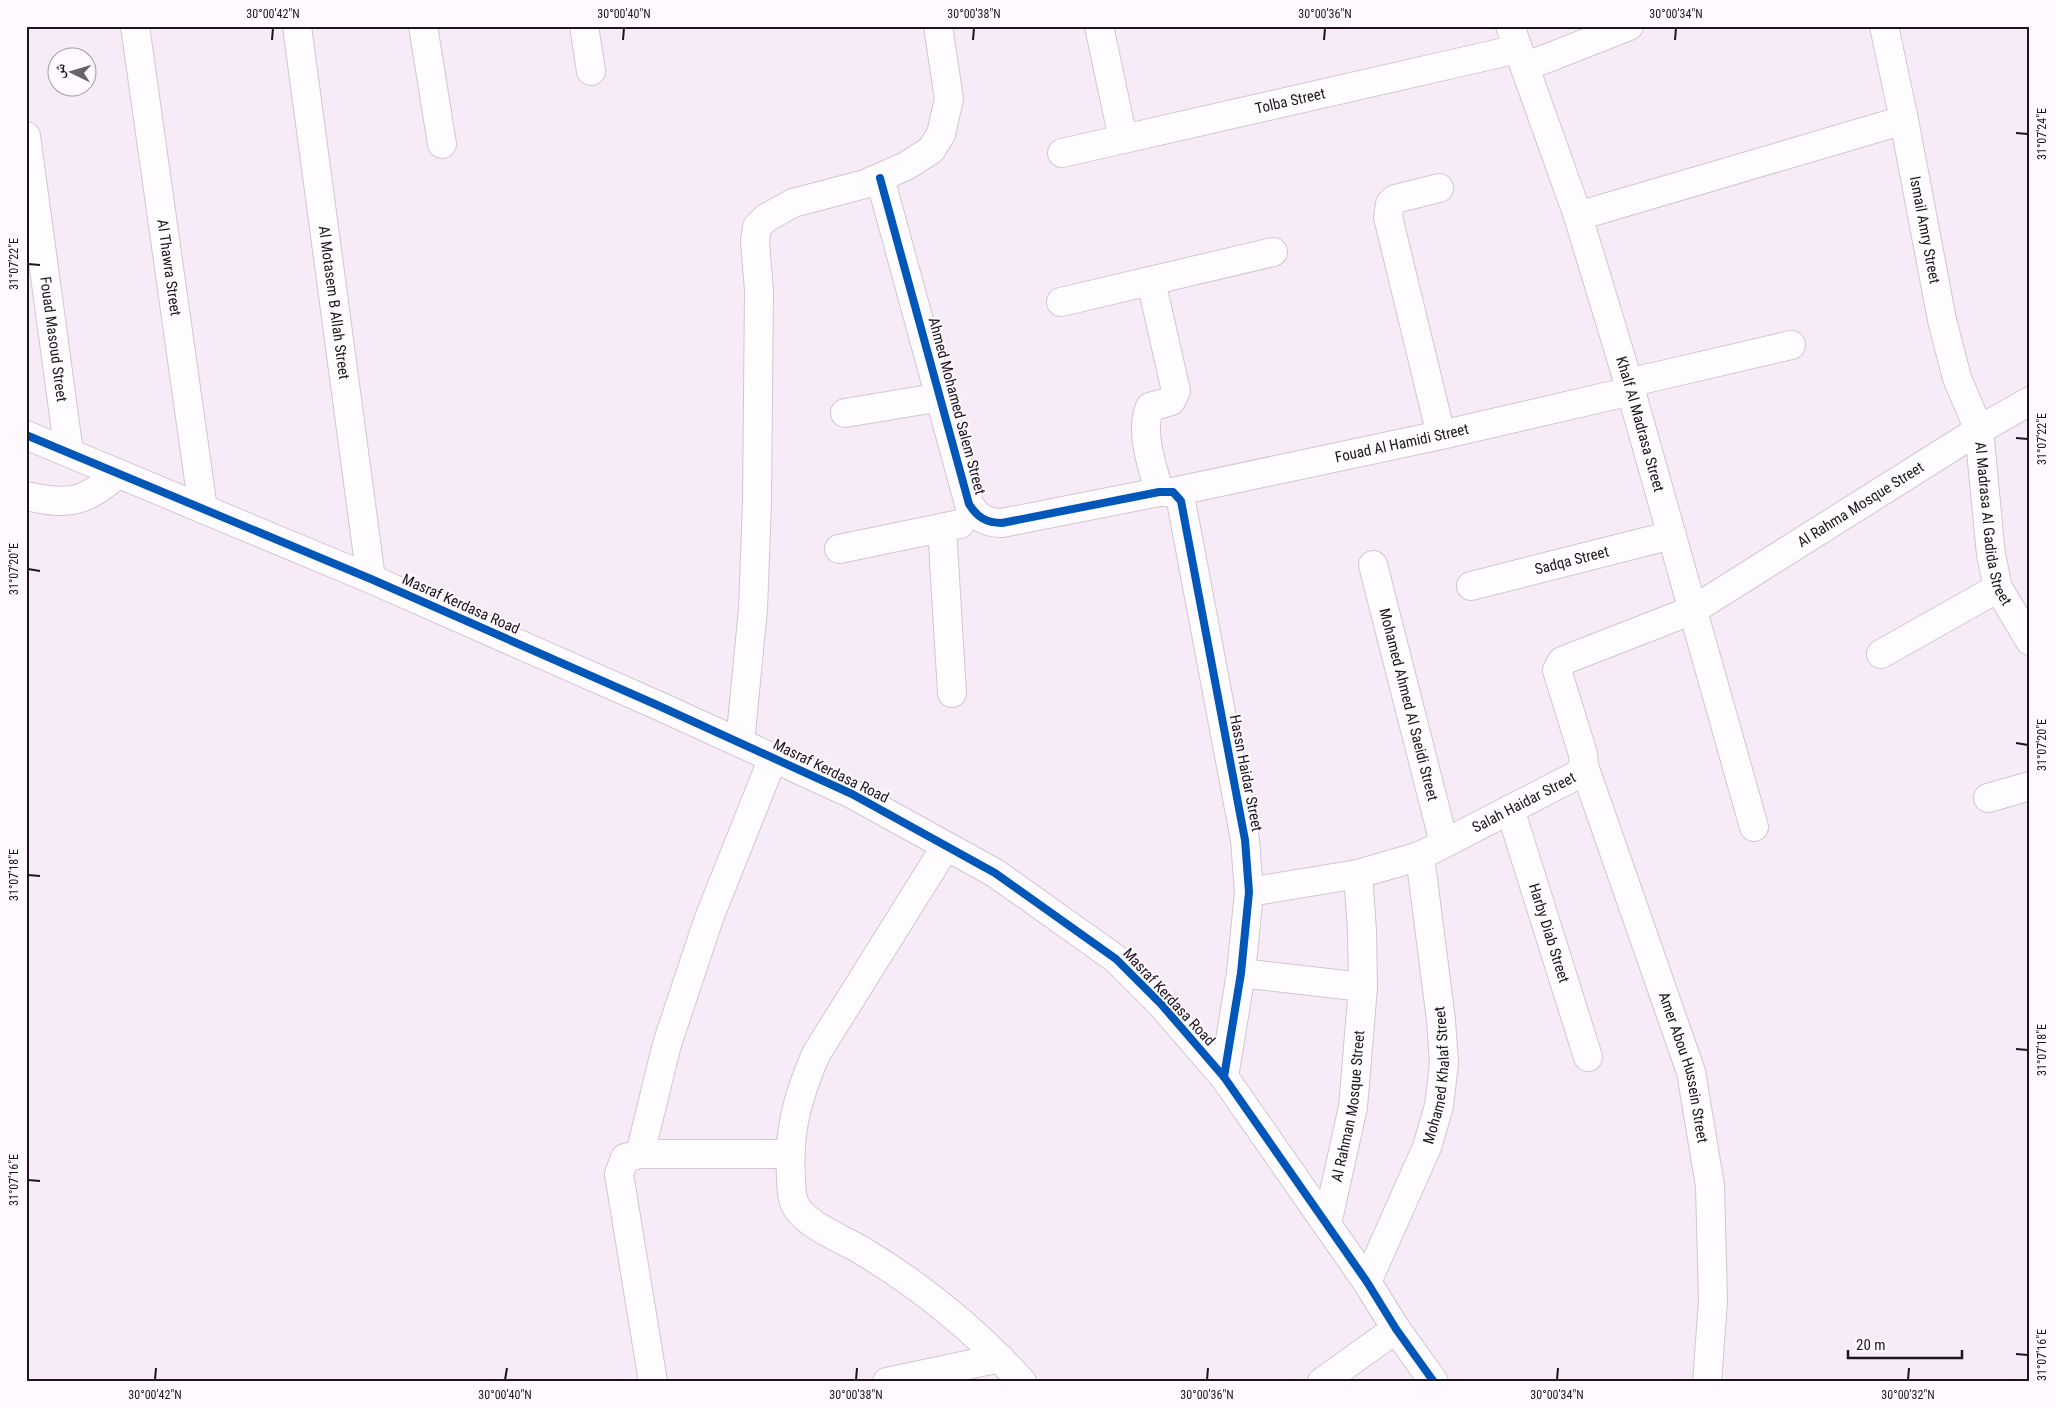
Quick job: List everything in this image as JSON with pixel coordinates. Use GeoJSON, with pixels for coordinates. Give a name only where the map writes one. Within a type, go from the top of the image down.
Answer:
{"type":"FeatureCollection","features":[{"type":"Feature","properties":{"kind":"street","name":"Al Thawra Street"},"geometry":{"type":"LineString","coordinates":[[135,26],[203,509]]}},
{"type":"Feature","properties":{"kind":"street","name":"Al Motasem B Allah Street"},"geometry":{"type":"LineString","coordinates":[[296,26],[370,579]]}},
{"type":"Feature","properties":{"kind":"street"},"geometry":{"type":"LineString","coordinates":[[423,26],[442,144]]}},
{"type":"Feature","properties":{"kind":"street"},"geometry":{"type":"LineString","coordinates":[[584,26],[591,71]]}},
{"type":"Feature","properties":{"kind":"street"},"geometry":{"type":"LineString","coordinates":[[740,743],[754,610],[759,291],[755,241],[757,228],[766,218],[794,203],[865,184],[906,166],[931,150],[941,134],[949,99],[938,26]]}},
{"type":"Feature","properties":{"kind":"street"},"geometry":{"type":"LineString","coordinates":[[1099,26],[1124,139]]}},
{"type":"Feature","properties":{"kind":"street","name":"Tolba Street"},"geometry":{"type":"LineString","coordinates":[[1062,153],[1518,47],[1629,26]]}},
{"type":"Feature","properties":{"kind":"street","name":"Ismail Amry Street"},"geometry":{"type":"LineString","coordinates":[[1884,26],[1942,320],[1957,378],[1979,430]]}},
{"type":"Feature","properties":{"kind":"street","name":"Khalf Al Madrasa Street"},"geometry":{"type":"LineString","coordinates":[[1518,47],[1578,216],[1630,387],[1754,827]]}},
{"type":"Feature","properties":{"kind":"street"},"geometry":{"type":"LineString","coordinates":[[1578,216],[1904,120]]}},
{"type":"Feature","properties":{"kind":"street","name":"Fouad Masoud Street"},"geometry":{"type":"LineString","coordinates":[[26,136],[68,453]]}},
{"type":"Feature","properties":{"kind":"street","name":"Ahmed Mohamed Salem Street"},"geometry":{"type":"LineString","coordinates":[[880,178],[969,504],[982,519]]}},
{"type":"Feature","properties":{"kind":"street"},"geometry":{"type":"LineString","coordinates":[[1438,188],[1395,199],[1390,204],[1388,217],[1442,435]]}},
{"type":"Feature","properties":{"kind":"street"},"geometry":{"type":"LineString","coordinates":[[1061,302],[1273,252]]}},
{"type":"Feature","properties":{"kind":"street","name":"Hassn Haidar Street"},"geometry":{"type":"LineString","coordinates":[[1151,281],[1176,391],[1171,401],[1150,407],[1145,418],[1145,430],[1166,492],[1181,501],[1245,840],[1249,892],[1241,973],[1224,1077]]}},
{"type":"Feature","properties":{"kind":"street","name":"Fouad Al Hamidi Street"},"geometry":{"type":"LineString","coordinates":[[1166,492],[1442,435],[1791,345]]}},
{"type":"Feature","properties":{"kind":"street"},"geometry":{"type":"LineString","coordinates":[[845,413],[941,397]]}},
{"type":"Feature","properties":{"kind":"street","name":"Al Rahma Mosque Street"},"geometry":{"type":"LineString","coordinates":[[1692,610],[1979,430],[2030,401]]}},
{"type":"Feature","properties":{"kind":"street","name":"Al Madrasa Al Gadida Street"},"geometry":{"type":"LineString","coordinates":[[1979,430],[1991,555],[1998,588],[2030,641]]}},
{"type":"Feature","properties":{"kind":"street","name":"Masraf Kerdasa Road"},"geometry":{"type":"LineString","coordinates":[[26,435],[370,579],[740,743],[852,794],[996,873],[1116,959],[1161,1004],[1224,1077],[1367,1282],[1396,1329],[1434,1382]]}},
{"type":"Feature","properties":{"kind":"street"},"geometry":{"type":"LineString","coordinates":[[26,496],[62,501],[82,499],[99,490],[118,474]]}},
{"type":"Feature","properties":{"kind":"street"},"geometry":{"type":"LineString","coordinates":[[840,550],[982,519],[992,523],[1002,523],[1166,492]]}},
{"type":"Feature","properties":{"kind":"street"},"geometry":{"type":"LineString","coordinates":[[942,528],[952,693]]}},
{"type":"Feature","properties":{"kind":"street","name":"Sadqa Street"},"geometry":{"type":"LineString","coordinates":[[1471,586],[1672,536]]}},
{"type":"Feature","properties":{"kind":"street","name":"Mohamed Ahmed Al Saeidi Street"},"geometry":{"type":"LineString","coordinates":[[1373,565],[1444,843]]}},
{"type":"Feature","properties":{"kind":"street"},"geometry":{"type":"LineString","coordinates":[[1881,654],[1998,588]]}},
{"type":"Feature","properties":{"kind":"street","name":"Salah Haidar Street"},"geometry":{"type":"LineString","coordinates":[[1249,892],[1358,874],[1420,856],[1577,776],[1584,766],[1583,754],[1557,670],[1562,661],[1692,610]]}},
{"type":"Feature","properties":{"kind":"street"},"geometry":{"type":"LineString","coordinates":[[640,1154],[667,1044],[709,918],[773,758]]}},
{"type":"Feature","properties":{"kind":"street","name":"Amer Abou Hussein Street"},"geometry":{"type":"LineString","coordinates":[[1584,766],[1691,1072],[1710,1186],[1713,1301],[1707,1382]]}},
{"type":"Feature","properties":{"kind":"street"},"geometry":{"type":"LineString","coordinates":[[1988,798],[2030,786]]}},
{"type":"Feature","properties":{"kind":"street","name":"Harby Diab Street"},"geometry":{"type":"LineString","coordinates":[[1510,809],[1588,1057]]}},
{"type":"Feature","properties":{"kind":"street"},"geometry":{"type":"LineString","coordinates":[[946,846],[816,1054],[801,1088],[792,1126],[789,1154],[794,1202],[802,1216],[862,1251],[937,1300],[1000,1358],[1022,1382]]}},
{"type":"Feature","properties":{"kind":"street","name":"Mohamed Khalaf Street"},"geometry":{"type":"LineString","coordinates":[[1367,1282],[1426,1147],[1439,1106],[1444,1063],[1441,1020],[1420,856]]}},
{"type":"Feature","properties":{"kind":"street","name":"Al Rahman Mosque Street"},"geometry":{"type":"LineString","coordinates":[[1327,1224],[1353,1107],[1363,987],[1358,874]]}},
{"type":"Feature","properties":{"kind":"street"},"geometry":{"type":"LineString","coordinates":[[1241,973],[1363,987]]}},
{"type":"Feature","properties":{"kind":"street"},"geometry":{"type":"LineString","coordinates":[[654,1382],[619,1174],[625,1158],[640,1154],[789,1154]]}},
{"type":"Feature","properties":{"kind":"street"},"geometry":{"type":"LineString","coordinates":[[1322,1382],[1396,1329]]}},
{"type":"Feature","properties":{"kind":"street"},"geometry":{"type":"LineString","coordinates":[[888,1382],[1000,1358]]}},
{"type":"Feature","properties":{"kind":"cycle path"},"geometry":{"type":"LineString","coordinates":[[880,178],[969,504],[975,512],[982,518],[1002,523],[1159,492],[1173,492],[1181,501],[1245,840],[1249,892],[1241,973],[1224,1077]]}},
{"type":"Feature","properties":{"kind":"cycle path"},"geometry":{"type":"LineString","coordinates":[[26,435],[371,579],[657,705],[852,794],[995,873],[1116,959],[1161,1004],[1224,1077],[1367,1282],[1396,1329],[1434,1382]]}}]}
